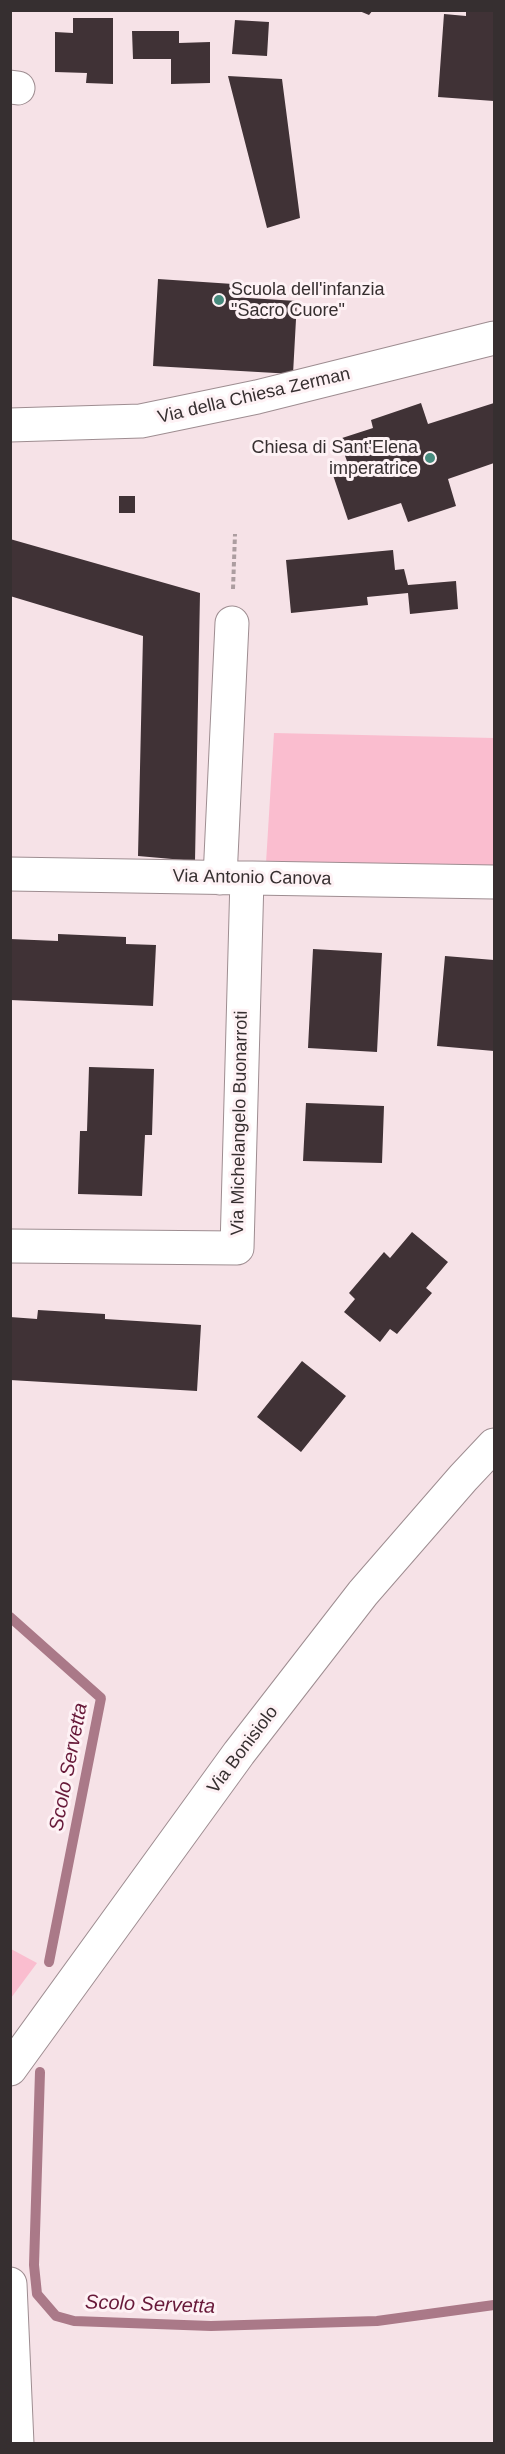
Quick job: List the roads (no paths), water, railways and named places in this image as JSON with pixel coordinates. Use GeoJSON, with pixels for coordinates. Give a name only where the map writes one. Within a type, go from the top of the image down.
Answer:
{"type":"FeatureCollection","features":[{"type":"Feature","properties":{"kind":"street","name":"Via della Chiesa Zerman"},"geometry":{"type":"LineString","coordinates":[[10,425],[141,421],[257,398],[495,338]]}},
{"type":"Feature","properties":{"kind":"street","name":"Via Michelangelo Buonarroti"},"geometry":{"type":"LineString","coordinates":[[10,1246],[237,1248],[232,623]]}},
{"type":"Feature","properties":{"kind":"street","name":"Via Antonio Canova"},"geometry":{"type":"LineString","coordinates":[[10,874],[495,882]]}},
{"type":"Feature","properties":{"kind":"street","name":"Via Bonisiolo"},"geometry":{"type":"LineString","coordinates":[[17,2048],[239,1753],[363,1593],[463,1478],[495,1445]]}},
{"type":"Feature","properties":{"kind":"street"},"geometry":{"type":"LineString","coordinates":[[10,2284],[17,2444]]}},
{"type":"Feature","properties":{"kind":"waterway","name":"Scolo Servetta"},"geometry":{"type":"LineString","coordinates":[[10,1617],[101,1698],[49,1962]]}},
{"type":"Feature","properties":{"kind":"waterway","name":"Scolo Servetta"},"geometry":{"type":"LineString","coordinates":[[40,2072],[34,2265],[37,2294],[56,2316],[74,2321],[211,2326],[377,2321],[494,2305]]}},
{"type":"Feature","properties":{"kind":"place","name":"Scuola dell'infanzia \"Sacro Cuore\""},"geometry":{"type":"Point","coordinates":[219,300]}},
{"type":"Feature","properties":{"kind":"place","name":"Chiesa di Sant'Elena imperatrice"},"geometry":{"type":"Point","coordinates":[430,458]}}]}
